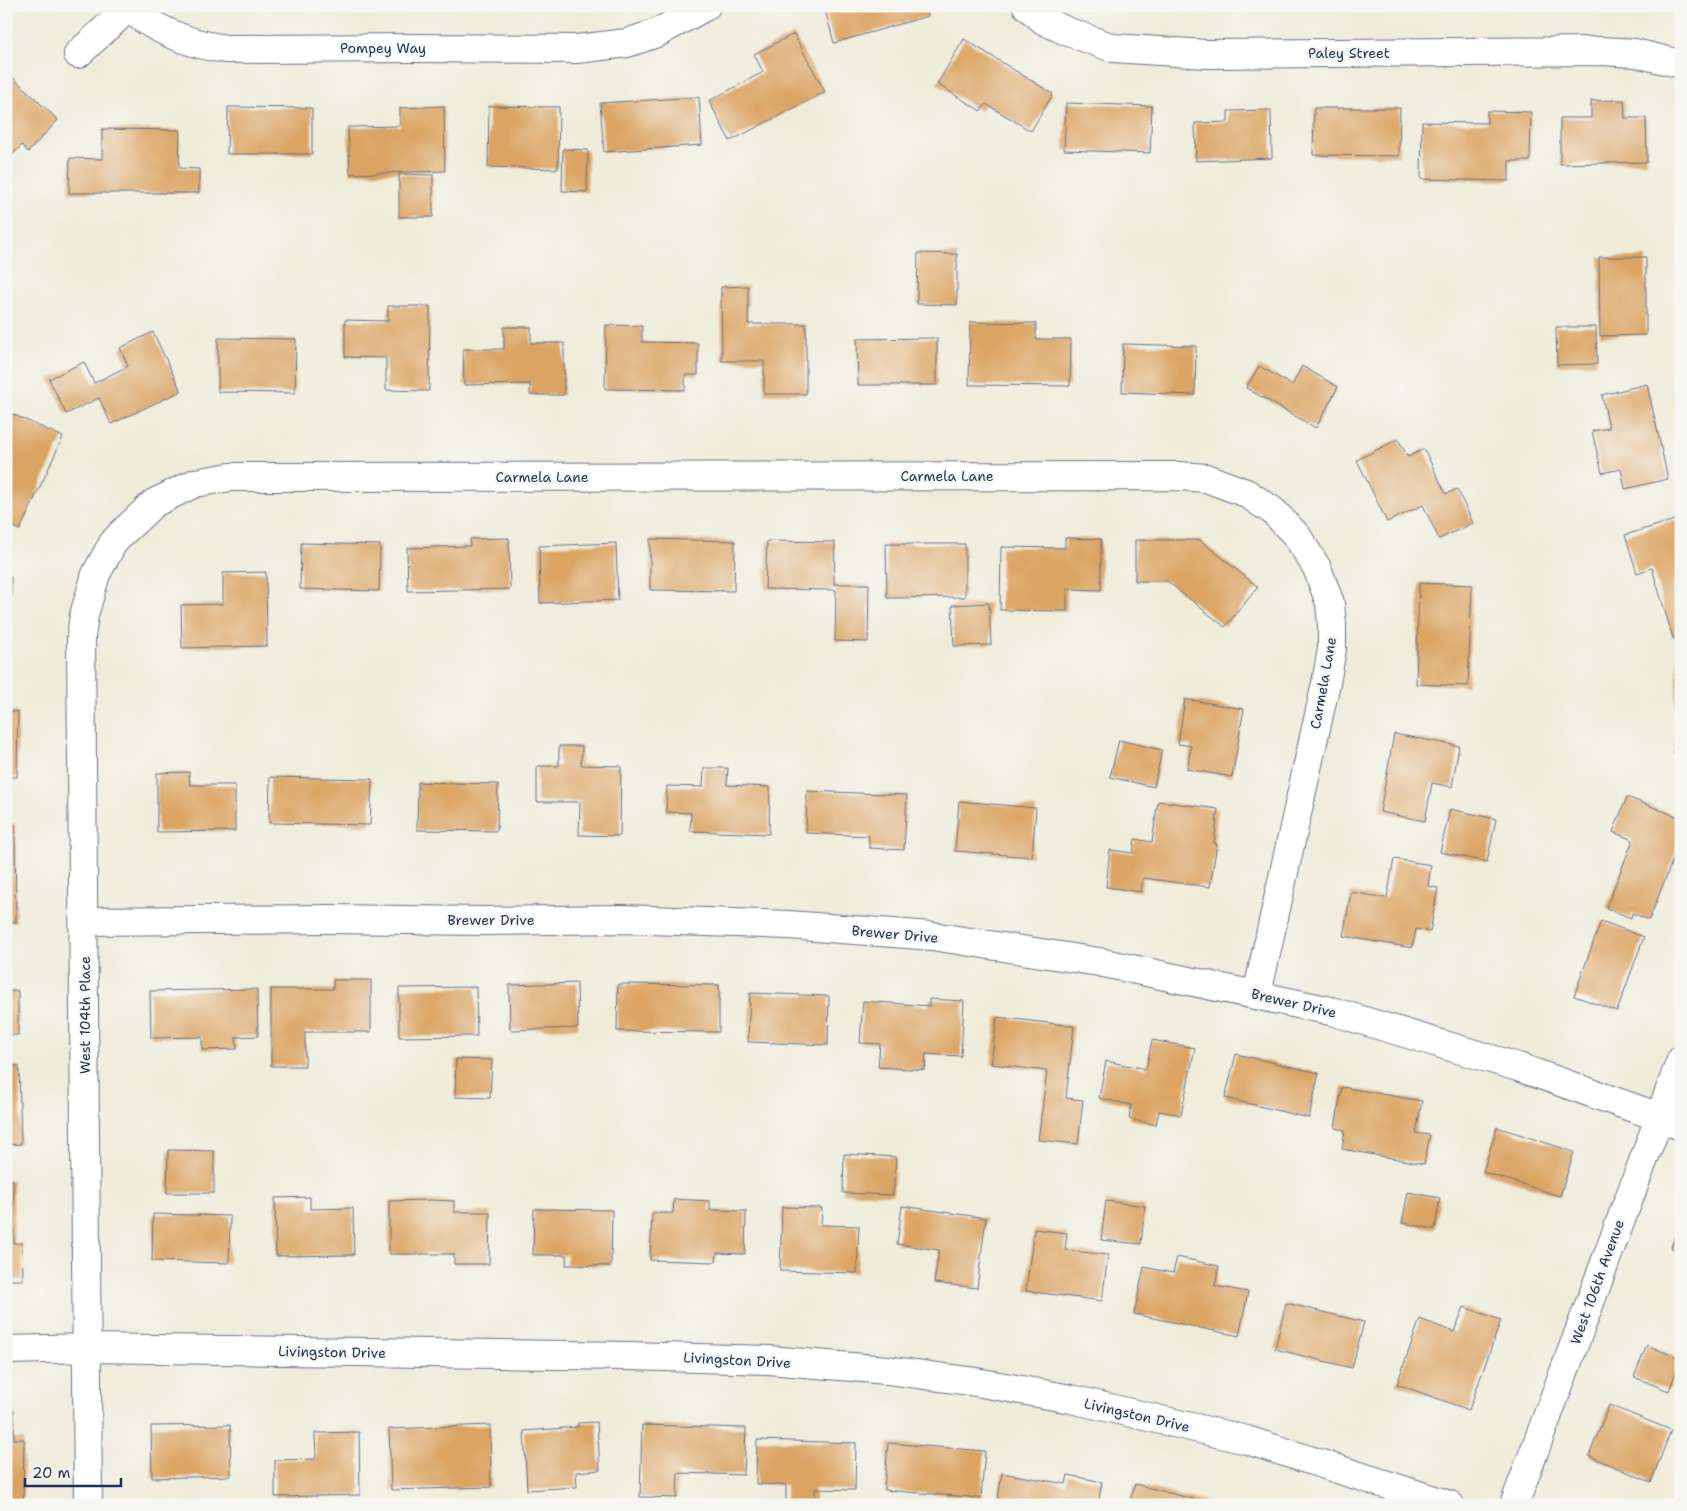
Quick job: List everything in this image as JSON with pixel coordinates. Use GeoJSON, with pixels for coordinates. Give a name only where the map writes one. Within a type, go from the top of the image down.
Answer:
{"type":"FeatureCollection","features":[{"type":"Feature","properties":{"kind":"street","name":"Pompey Way"},"geometry":{"type":"LineString","coordinates":[[78,54],[127,7],[154,26],[176,37],[202,46],[226,49],[577,49],[627,43],[657,33],[706,6]]}},
{"type":"Feature","properties":{"kind":"street","name":"Paley Street"},"geometry":{"type":"LineString","coordinates":[[1028,6],[1043,20],[1066,32],[1113,48],[1206,54],[1602,51],[1635,53],[1681,64]]}},
{"type":"Feature","properties":{"kind":"street","name":"Carmela Lane"},"geometry":{"type":"LineString","coordinates":[[121,534],[154,503],[195,483],[230,477],[1179,476],[1206,478],[1246,493],[1273,511],[1298,536],[1317,568],[1330,603],[1332,625],[1332,649],[1326,683],[1257,994]]}},
{"type":"Feature","properties":{"kind":"street","name":"West 104th Place"},"geometry":{"type":"LineString","coordinates":[[88,1505],[85,921],[81,637],[84,615],[96,574],[112,543],[121,534]]}},
{"type":"Feature","properties":{"kind":"street","name":"Brewer Drive"},"geometry":{"type":"LineString","coordinates":[[85,921],[621,919],[788,925],[932,936],[1099,962],[1331,1010],[1508,1064],[1670,1121]]}},
{"type":"Feature","properties":{"kind":"street","name":"West 106th Avenue"},"geometry":{"type":"LineString","coordinates":[[1514,1505],[1670,1121],[1681,1060]]}},
{"type":"Feature","properties":{"kind":"street","name":"Livingston Drive"},"geometry":{"type":"LineString","coordinates":[[6,1350],[87,1348],[629,1356],[769,1360],[888,1370],[976,1382],[1071,1399],[1248,1440],[1450,1505]]}},
{"type":"Feature","properties":{"kind":"building"},"geometry":{"type":"Polygon","coordinates":[[[824,6],[925,6],[928,16],[834,43],[824,6]]]}},
{"type":"Feature","properties":{"kind":"building"},"geometry":{"type":"Polygon","coordinates":[[[794,34],[825,92],[730,141],[709,101],[763,72],[754,54],[794,34]]]}},
{"type":"Feature","properties":{"kind":"building"},"geometry":{"type":"Polygon","coordinates":[[[964,39],[1053,94],[1031,131],[986,104],[981,111],[937,84],[964,39]]]}},
{"type":"Feature","properties":{"kind":"building"},"geometry":{"type":"Polygon","coordinates":[[[6,71],[58,120],[28,152],[22,145],[10,157],[6,153],[6,71]]]}},
{"type":"Feature","properties":{"kind":"building"},"geometry":{"type":"Polygon","coordinates":[[[699,97],[702,145],[604,152],[600,103],[699,97]]]}},
{"type":"Feature","properties":{"kind":"building"},"geometry":{"type":"Polygon","coordinates":[[[1624,100],[1625,118],[1646,118],[1647,162],[1560,164],[1560,118],[1591,118],[1591,101],[1624,100]]]}},
{"type":"Feature","properties":{"kind":"building"},"geometry":{"type":"Polygon","coordinates":[[[1066,103],[1152,106],[1150,153],[1064,150],[1066,103]]]}},
{"type":"Feature","properties":{"kind":"building"},"geometry":{"type":"Polygon","coordinates":[[[444,106],[445,171],[350,174],[348,127],[400,126],[400,108],[444,106]]]}},
{"type":"Feature","properties":{"kind":"building"},"geometry":{"type":"Polygon","coordinates":[[[489,106],[559,107],[558,169],[488,167],[489,106]]]}},
{"type":"Feature","properties":{"kind":"building"},"geometry":{"type":"Polygon","coordinates":[[[228,107],[312,108],[312,154],[227,154],[228,107]]]}},
{"type":"Feature","properties":{"kind":"building"},"geometry":{"type":"Polygon","coordinates":[[[1314,108],[1400,108],[1399,156],[1313,155],[1314,108]]]}},
{"type":"Feature","properties":{"kind":"building"},"geometry":{"type":"Polygon","coordinates":[[[1271,110],[1272,158],[1196,161],[1195,123],[1228,122],[1228,111],[1271,110]]]}},
{"type":"Feature","properties":{"kind":"building"},"geometry":{"type":"Polygon","coordinates":[[[1487,111],[1531,112],[1530,161],[1509,161],[1509,181],[1421,179],[1422,122],[1487,123],[1487,111]]]}},
{"type":"Feature","properties":{"kind":"building"},"geometry":{"type":"Polygon","coordinates":[[[102,129],[180,130],[179,168],[199,169],[199,193],[69,193],[70,158],[102,159],[102,129]]]}},
{"type":"Feature","properties":{"kind":"building"},"geometry":{"type":"Polygon","coordinates":[[[563,149],[588,150],[587,192],[562,191],[563,149]]]}},
{"type":"Feature","properties":{"kind":"building"},"geometry":{"type":"Polygon","coordinates":[[[399,174],[433,175],[433,217],[399,217],[399,174]]]}},
{"type":"Feature","properties":{"kind":"building"},"geometry":{"type":"Polygon","coordinates":[[[918,253],[957,254],[957,305],[917,304],[918,253]]]}},
{"type":"Feature","properties":{"kind":"building"},"geometry":{"type":"Polygon","coordinates":[[[1599,257],[1646,257],[1646,335],[1600,336],[1599,257]]]}},
{"type":"Feature","properties":{"kind":"building"},"geometry":{"type":"Polygon","coordinates":[[[748,286],[748,324],[806,324],[806,394],[764,394],[764,361],[722,361],[721,287],[748,286]]]}},
{"type":"Feature","properties":{"kind":"building"},"geometry":{"type":"Polygon","coordinates":[[[388,306],[430,306],[429,391],[386,390],[386,358],[345,357],[345,320],[388,321],[388,306]]]}},
{"type":"Feature","properties":{"kind":"building"},"geometry":{"type":"Polygon","coordinates":[[[970,322],[1036,323],[1036,339],[1071,339],[1070,386],[969,385],[970,322]]]}},
{"type":"Feature","properties":{"kind":"building"},"geometry":{"type":"Polygon","coordinates":[[[606,325],[642,326],[642,342],[698,343],[698,375],[685,375],[685,390],[605,389],[606,325]]]}},
{"type":"Feature","properties":{"kind":"building"},"geometry":{"type":"Polygon","coordinates":[[[504,327],[531,327],[531,343],[564,343],[564,395],[530,395],[530,384],[464,385],[463,349],[504,349],[504,327]]]}},
{"type":"Feature","properties":{"kind":"building"},"geometry":{"type":"Polygon","coordinates":[[[1556,327],[1596,327],[1597,364],[1557,365],[1556,327]]]}},
{"type":"Feature","properties":{"kind":"building"},"geometry":{"type":"Polygon","coordinates":[[[153,332],[181,391],[111,424],[99,398],[66,414],[49,379],[84,362],[94,383],[128,366],[120,348],[153,332]]]}},
{"type":"Feature","properties":{"kind":"building"},"geometry":{"type":"Polygon","coordinates":[[[218,338],[296,339],[295,393],[218,392],[218,338]]]}},
{"type":"Feature","properties":{"kind":"building"},"geometry":{"type":"Polygon","coordinates":[[[937,338],[937,385],[858,385],[857,339],[937,338]]]}},
{"type":"Feature","properties":{"kind":"building"},"geometry":{"type":"Polygon","coordinates":[[[1123,344],[1196,346],[1195,395],[1122,392],[1123,344]]]}},
{"type":"Feature","properties":{"kind":"building"},"geometry":{"type":"Polygon","coordinates":[[[1259,366],[1292,385],[1302,366],[1338,387],[1316,428],[1246,388],[1259,366]]]}},
{"type":"Feature","properties":{"kind":"building"},"geometry":{"type":"Polygon","coordinates":[[[1647,384],[1668,479],[1625,489],[1621,469],[1602,473],[1592,431],[1609,428],[1602,395],[1647,384]]]}},
{"type":"Feature","properties":{"kind":"building"},"geometry":{"type":"Polygon","coordinates":[[[8,412],[63,437],[20,530],[6,523],[6,416],[8,412]]]}},
{"type":"Feature","properties":{"kind":"building"},"geometry":{"type":"Polygon","coordinates":[[[1398,439],[1408,457],[1424,449],[1446,494],[1457,489],[1473,523],[1439,539],[1423,505],[1387,522],[1357,460],[1398,439]]]}},
{"type":"Feature","properties":{"kind":"building"},"geometry":{"type":"Polygon","coordinates":[[[1681,518],[1681,635],[1673,638],[1652,568],[1637,573],[1625,535],[1681,518]]]}},
{"type":"Feature","properties":{"kind":"building"},"geometry":{"type":"Polygon","coordinates":[[[509,538],[510,589],[408,591],[407,548],[470,546],[470,539],[509,538]]]}},
{"type":"Feature","properties":{"kind":"building"},"geometry":{"type":"Polygon","coordinates":[[[1065,538],[1101,539],[1101,590],[1067,589],[1067,611],[1000,610],[1001,547],[1065,548],[1065,538]]]}},
{"type":"Feature","properties":{"kind":"building"},"geometry":{"type":"Polygon","coordinates":[[[650,539],[735,541],[734,591],[650,590],[650,539]]]}},
{"type":"Feature","properties":{"kind":"building"},"geometry":{"type":"Polygon","coordinates":[[[1135,540],[1200,540],[1258,587],[1225,627],[1167,581],[1135,581],[1135,540]]]}},
{"type":"Feature","properties":{"kind":"building"},"geometry":{"type":"Polygon","coordinates":[[[767,541],[835,542],[834,584],[869,584],[868,642],[835,641],[836,590],[765,589],[767,541]]]}},
{"type":"Feature","properties":{"kind":"building"},"geometry":{"type":"Polygon","coordinates":[[[301,543],[380,545],[379,591],[300,589],[301,543]]]}},
{"type":"Feature","properties":{"kind":"building"},"geometry":{"type":"Polygon","coordinates":[[[616,543],[618,600],[540,603],[539,546],[616,543]]]}},
{"type":"Feature","properties":{"kind":"building"},"geometry":{"type":"Polygon","coordinates":[[[886,544],[965,544],[965,597],[887,598],[886,544]]]}},
{"type":"Feature","properties":{"kind":"building"},"geometry":{"type":"Polygon","coordinates":[[[266,572],[267,646],[182,648],[181,605],[223,604],[223,573],[266,572]]]}},
{"type":"Feature","properties":{"kind":"building"},"geometry":{"type":"Polygon","coordinates":[[[6,577],[11,577],[10,653],[6,653],[6,577]]]}},
{"type":"Feature","properties":{"kind":"building"},"geometry":{"type":"Polygon","coordinates":[[[1419,583],[1472,585],[1468,686],[1416,684],[1419,583]]]}},
{"type":"Feature","properties":{"kind":"building"},"geometry":{"type":"Polygon","coordinates":[[[989,603],[991,645],[954,646],[952,605],[989,603]]]}},
{"type":"Feature","properties":{"kind":"building"},"geometry":{"type":"Polygon","coordinates":[[[1678,652],[1681,653],[1681,754],[1674,753],[1678,652]]]}},
{"type":"Feature","properties":{"kind":"building"},"geometry":{"type":"Polygon","coordinates":[[[1185,699],[1244,709],[1232,777],[1187,769],[1191,746],[1178,744],[1185,699]]]}},
{"type":"Feature","properties":{"kind":"building"},"geometry":{"type":"Polygon","coordinates":[[[6,711],[18,712],[17,777],[6,777],[6,711]]]}},
{"type":"Feature","properties":{"kind":"building"},"geometry":{"type":"Polygon","coordinates":[[[1394,734],[1459,746],[1452,787],[1432,783],[1425,821],[1380,812],[1394,734]]]}},
{"type":"Feature","properties":{"kind":"building"},"geometry":{"type":"Polygon","coordinates":[[[1119,740],[1162,750],[1154,787],[1110,777],[1119,740]]]}},
{"type":"Feature","properties":{"kind":"building"},"geometry":{"type":"Polygon","coordinates":[[[559,746],[582,746],[581,765],[621,766],[620,836],[579,835],[580,802],[537,802],[537,766],[559,766],[559,746]]]}},
{"type":"Feature","properties":{"kind":"building"},"geometry":{"type":"Polygon","coordinates":[[[704,768],[728,768],[727,785],[770,787],[769,834],[690,831],[691,813],[666,812],[667,786],[703,787],[704,768]]]}},
{"type":"Feature","properties":{"kind":"building"},"geometry":{"type":"Polygon","coordinates":[[[189,772],[190,785],[235,785],[235,831],[157,832],[157,773],[189,772]]]}},
{"type":"Feature","properties":{"kind":"building"},"geometry":{"type":"Polygon","coordinates":[[[270,777],[372,779],[370,825],[269,823],[270,777]]]}},
{"type":"Feature","properties":{"kind":"building"},"geometry":{"type":"Polygon","coordinates":[[[418,782],[498,784],[497,831],[417,830],[418,782]]]}},
{"type":"Feature","properties":{"kind":"building"},"geometry":{"type":"Polygon","coordinates":[[[807,791],[907,795],[904,850],[869,848],[869,836],[806,833],[807,791]]]}},
{"type":"Feature","properties":{"kind":"building"},"geometry":{"type":"Polygon","coordinates":[[[1627,797],[1681,818],[1681,839],[1649,920],[1632,913],[1631,918],[1606,908],[1633,840],[1613,832],[1627,797]]]}},
{"type":"Feature","properties":{"kind":"building"},"geometry":{"type":"Polygon","coordinates":[[[959,801],[1036,808],[1032,857],[955,851],[959,801]]]}},
{"type":"Feature","properties":{"kind":"building"},"geometry":{"type":"Polygon","coordinates":[[[1158,801],[1218,809],[1214,843],[1217,844],[1210,887],[1143,878],[1141,892],[1106,887],[1110,850],[1133,853],[1135,839],[1152,842],[1158,801]]]}},
{"type":"Feature","properties":{"kind":"building"},"geometry":{"type":"Polygon","coordinates":[[[1450,809],[1496,819],[1487,862],[1440,852],[1450,809]]]}},
{"type":"Feature","properties":{"kind":"building"},"geometry":{"type":"Polygon","coordinates":[[[6,824],[15,824],[16,922],[6,922],[6,824]]]}},
{"type":"Feature","properties":{"kind":"building"},"geometry":{"type":"Polygon","coordinates":[[[1394,859],[1431,865],[1428,886],[1438,888],[1430,932],[1416,929],[1412,948],[1343,936],[1351,892],[1387,898],[1394,859]]]}},
{"type":"Feature","properties":{"kind":"building"},"geometry":{"type":"Polygon","coordinates":[[[1601,921],[1644,937],[1617,1011],[1574,996],[1601,921]]]}},
{"type":"Feature","properties":{"kind":"building"},"geometry":{"type":"Polygon","coordinates":[[[333,980],[371,980],[371,1032],[305,1032],[305,1066],[271,1066],[271,989],[333,989],[333,980]]]}},
{"type":"Feature","properties":{"kind":"building"},"geometry":{"type":"Polygon","coordinates":[[[577,983],[578,1028],[510,1030],[509,985],[577,983]]]}},
{"type":"Feature","properties":{"kind":"building"},"geometry":{"type":"Polygon","coordinates":[[[618,984],[719,985],[719,1032],[617,1031],[618,984]]]}},
{"type":"Feature","properties":{"kind":"building"},"geometry":{"type":"Polygon","coordinates":[[[476,987],[477,1036],[399,1037],[399,988],[476,987]]]}},
{"type":"Feature","properties":{"kind":"building"},"geometry":{"type":"Polygon","coordinates":[[[257,989],[258,1036],[236,1037],[237,1049],[202,1050],[202,1037],[151,1038],[150,991],[257,989]]]}},
{"type":"Feature","properties":{"kind":"building"},"geometry":{"type":"Polygon","coordinates":[[[6,991],[18,991],[18,1035],[6,1035],[6,991]]]}},
{"type":"Feature","properties":{"kind":"building"},"geometry":{"type":"Polygon","coordinates":[[[750,993],[829,996],[828,1045],[748,1042],[750,993]]]}},
{"type":"Feature","properties":{"kind":"building"},"geometry":{"type":"Polygon","coordinates":[[[929,999],[964,1001],[961,1056],[926,1054],[925,1070],[878,1067],[880,1044],[860,1043],[863,1001],[929,1006],[929,999]]]}},
{"type":"Feature","properties":{"kind":"building"},"geometry":{"type":"Polygon","coordinates":[[[997,1017],[1074,1026],[1066,1098],[1083,1100],[1078,1144],[1038,1140],[1047,1071],[991,1064],[997,1017]]]}},
{"type":"Feature","properties":{"kind":"building"},"geometry":{"type":"Polygon","coordinates":[[[1152,1040],[1195,1048],[1181,1115],[1159,1111],[1156,1125],[1129,1119],[1131,1105],[1099,1098],[1106,1061],[1146,1069],[1152,1040]]]}},
{"type":"Feature","properties":{"kind":"building"},"geometry":{"type":"Polygon","coordinates":[[[1236,1054],[1319,1073],[1309,1118],[1225,1098],[1236,1054]]]}},
{"type":"Feature","properties":{"kind":"building"},"geometry":{"type":"Polygon","coordinates":[[[456,1059],[492,1060],[490,1098],[455,1097],[456,1059]]]}},
{"type":"Feature","properties":{"kind":"building"},"geometry":{"type":"Polygon","coordinates":[[[6,1066],[19,1066],[21,1144],[6,1145],[6,1066]]]}},
{"type":"Feature","properties":{"kind":"building"},"geometry":{"type":"Polygon","coordinates":[[[1342,1087],[1422,1101],[1416,1133],[1430,1135],[1424,1164],[1342,1149],[1345,1130],[1335,1128],[1342,1087]]]}},
{"type":"Feature","properties":{"kind":"building"},"geometry":{"type":"Polygon","coordinates":[[[1497,1127],[1574,1152],[1560,1196],[1483,1172],[1497,1127]]]}},
{"type":"Feature","properties":{"kind":"building"},"geometry":{"type":"Polygon","coordinates":[[[168,1150],[214,1151],[214,1193],[167,1193],[168,1150]]]}},
{"type":"Feature","properties":{"kind":"building"},"geometry":{"type":"Polygon","coordinates":[[[844,1154],[896,1157],[893,1195],[843,1193],[844,1154]]]}},
{"type":"Feature","properties":{"kind":"building"},"geometry":{"type":"Polygon","coordinates":[[[6,1180],[13,1180],[14,1243],[22,1243],[23,1280],[6,1280],[6,1180]]]}},
{"type":"Feature","properties":{"kind":"building"},"geometry":{"type":"Polygon","coordinates":[[[1408,1192],[1440,1198],[1435,1229],[1402,1223],[1408,1192]]]}},
{"type":"Feature","properties":{"kind":"building"},"geometry":{"type":"Polygon","coordinates":[[[310,1197],[310,1209],[353,1208],[354,1255],[276,1256],[275,1198],[310,1197]]]}},
{"type":"Feature","properties":{"kind":"building"},"geometry":{"type":"Polygon","coordinates":[[[674,1199],[710,1201],[710,1210],[746,1211],[745,1254],[717,1253],[716,1262],[650,1260],[652,1213],[673,1213],[674,1199]]]}},
{"type":"Feature","properties":{"kind":"building"},"geometry":{"type":"Polygon","coordinates":[[[389,1201],[454,1201],[454,1212],[490,1212],[489,1264],[454,1264],[454,1254],[389,1254],[389,1201]]]}},
{"type":"Feature","properties":{"kind":"building"},"geometry":{"type":"Polygon","coordinates":[[[1106,1201],[1145,1206],[1141,1244],[1101,1240],[1106,1201]]]}},
{"type":"Feature","properties":{"kind":"building"},"geometry":{"type":"Polygon","coordinates":[[[902,1206],[986,1218],[977,1288],[934,1283],[939,1250],[897,1244],[902,1206]]]}},
{"type":"Feature","properties":{"kind":"building"},"geometry":{"type":"Polygon","coordinates":[[[782,1207],[822,1208],[821,1225],[859,1226],[857,1273],[780,1271],[782,1207]]]}},
{"type":"Feature","properties":{"kind":"building"},"geometry":{"type":"Polygon","coordinates":[[[534,1209],[612,1210],[611,1266],[566,1265],[567,1255],[533,1255],[534,1209]]]}},
{"type":"Feature","properties":{"kind":"building"},"geometry":{"type":"Polygon","coordinates":[[[153,1214],[230,1216],[229,1263],[152,1261],[153,1214]]]}},
{"type":"Feature","properties":{"kind":"building"},"geometry":{"type":"Polygon","coordinates":[[[1681,1219],[1681,1251],[1671,1248],[1681,1219]]]}},
{"type":"Feature","properties":{"kind":"building"},"geometry":{"type":"Polygon","coordinates":[[[1034,1229],[1067,1233],[1065,1250],[1108,1255],[1102,1301],[1026,1291],[1034,1229]]]}},
{"type":"Feature","properties":{"kind":"building"},"geometry":{"type":"Polygon","coordinates":[[[1177,1257],[1219,1266],[1215,1286],[1248,1292],[1239,1336],[1134,1314],[1144,1267],[1173,1273],[1177,1257]]]}},
{"type":"Feature","properties":{"kind":"building"},"geometry":{"type":"Polygon","coordinates":[[[1286,1303],[1364,1322],[1352,1368],[1275,1349],[1286,1303]]]}},
{"type":"Feature","properties":{"kind":"building"},"geometry":{"type":"Polygon","coordinates":[[[1464,1307],[1501,1320],[1469,1410],[1397,1384],[1420,1319],[1454,1332],[1464,1307]]]}},
{"type":"Feature","properties":{"kind":"building"},"geometry":{"type":"Polygon","coordinates":[[[1647,1345],[1681,1359],[1669,1391],[1634,1377],[1647,1345]]]}},
{"type":"Feature","properties":{"kind":"building"},"geometry":{"type":"Polygon","coordinates":[[[1609,1405],[1671,1430],[1651,1482],[1589,1456],[1609,1405]]]}},
{"type":"Feature","properties":{"kind":"building"},"geometry":{"type":"Polygon","coordinates":[[[6,1410],[14,1410],[14,1439],[24,1439],[23,1505],[6,1505],[6,1410]]]}},
{"type":"Feature","properties":{"kind":"building"},"geometry":{"type":"Polygon","coordinates":[[[597,1422],[600,1470],[576,1472],[577,1487],[527,1490],[524,1431],[578,1427],[578,1423],[597,1422]]]}},
{"type":"Feature","properties":{"kind":"building"},"geometry":{"type":"Polygon","coordinates":[[[230,1425],[231,1476],[152,1478],[151,1426],[230,1425]]]}},
{"type":"Feature","properties":{"kind":"building"},"geometry":{"type":"Polygon","coordinates":[[[490,1425],[491,1487],[391,1490],[389,1429],[490,1425]]]}},
{"type":"Feature","properties":{"kind":"building"},"geometry":{"type":"Polygon","coordinates":[[[642,1425],[746,1428],[744,1475],[678,1473],[677,1498],[640,1497],[642,1425]]]}},
{"type":"Feature","properties":{"kind":"building"},"geometry":{"type":"Polygon","coordinates":[[[359,1432],[360,1495],[275,1497],[275,1460],[316,1459],[315,1433],[359,1432]]]}},
{"type":"Feature","properties":{"kind":"building"},"geometry":{"type":"Polygon","coordinates":[[[757,1440],[856,1443],[855,1490],[815,1489],[815,1502],[786,1501],[786,1485],[756,1484],[757,1440]]]}},
{"type":"Feature","properties":{"kind":"building"},"geometry":{"type":"Polygon","coordinates":[[[888,1443],[985,1451],[981,1498],[884,1490],[888,1443]]]}},
{"type":"Feature","properties":{"kind":"building"},"geometry":{"type":"Polygon","coordinates":[[[1002,1473],[1066,1484],[1068,1475],[1102,1482],[1098,1505],[997,1505],[1002,1473]]]}},
{"type":"Feature","properties":{"kind":"building"},"geometry":{"type":"Polygon","coordinates":[[[1135,1484],[1212,1504],[1212,1505],[1129,1505],[1135,1484]]]}}]}
